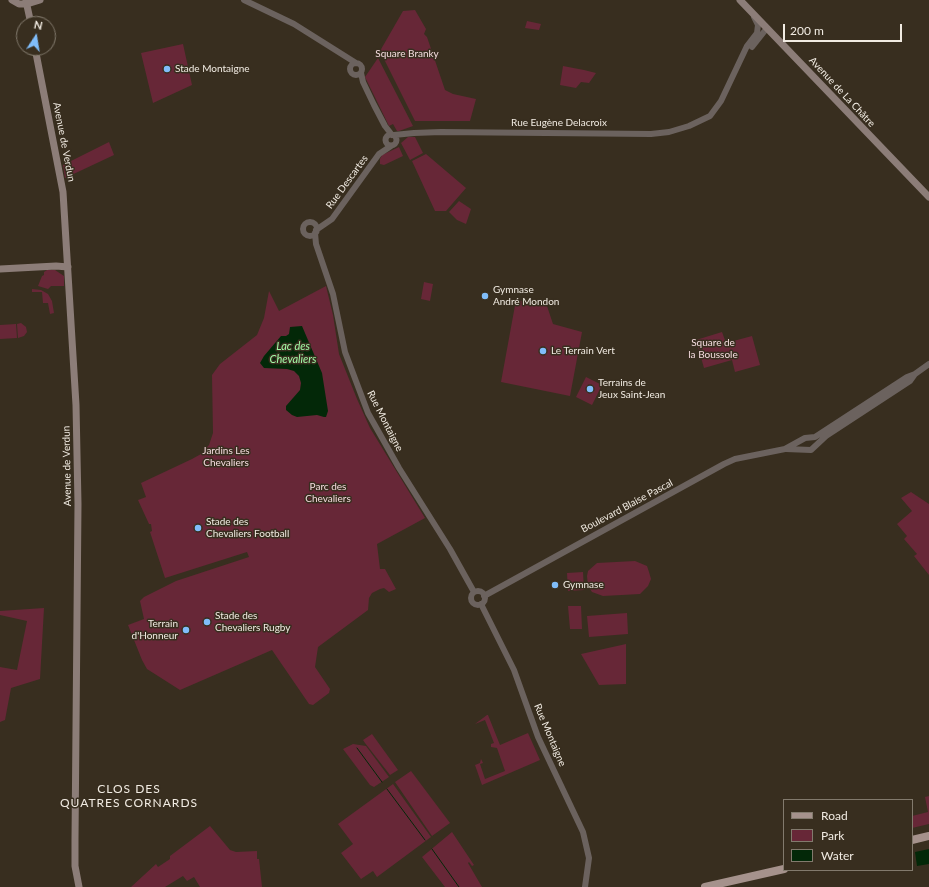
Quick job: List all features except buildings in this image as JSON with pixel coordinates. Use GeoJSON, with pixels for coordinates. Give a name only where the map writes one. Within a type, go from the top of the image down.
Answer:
{"type":"FeatureCollection","features":[{"type":"Feature","properties":{"kind":"main road"},"geometry":{"type":"LineString","coordinates":[[12,0],[19,4],[40,0]]}},
{"type":"Feature","properties":{"kind":"main road","name":"Avenue de La Châtre"},"geometry":{"type":"LineString","coordinates":[[740,0],[754,15],[764,33],[929,197]]}},
{"type":"Feature","properties":{"kind":"main road"},"geometry":{"type":"LineString","coordinates":[[26,2],[29,16]]}},
{"type":"Feature","properties":{"kind":"main road","name":"Avenue de Verdun"},"geometry":{"type":"LineString","coordinates":[[37,56],[60,168],[65,211],[76,405],[78,495],[75,866],[79,887]]}},
{"type":"Feature","properties":{"kind":"main road"},"geometry":{"type":"LineString","coordinates":[[0,269],[56,266],[68,267]]}},
{"type":"Feature","properties":{"kind":"main road"},"geometry":{"type":"LineString","coordinates":[[913,840],[929,836]]}},
{"type":"Feature","properties":{"kind":"main road"},"geometry":{"type":"LineString","coordinates":[[705,887],[783,869]]}},
{"type":"Feature","properties":{"kind":"street"},"geometry":{"type":"LineString","coordinates":[[244,0],[294,24],[346,58],[354,65],[362,66],[359,74],[362,82],[391,138]]}},
{"type":"Feature","properties":{"kind":"street"},"geometry":{"type":"LineString","coordinates":[[754,15],[758,25],[764,33]]}},
{"type":"Feature","properties":{"kind":"street","name":"Rue Eugène Delacroix"},"geometry":{"type":"LineString","coordinates":[[391,138],[408,133],[651,134],[675,130],[706,118],[712,112],[724,95],[747,46],[764,33]]}},
{"type":"Feature","properties":{"kind":"street"},"geometry":{"type":"LineString","coordinates":[[354,65],[352,73],[359,74]]}},
{"type":"Feature","properties":{"kind":"street","name":"Rue Descartes"},"geometry":{"type":"LineString","coordinates":[[313,233],[327,224],[391,138],[395,145],[382,151]]}},
{"type":"Feature","properties":{"kind":"street"},"geometry":{"type":"LineString","coordinates":[[308,222],[314,224],[313,233],[304,232],[304,226],[308,222]]}},
{"type":"Feature","properties":{"kind":"street","name":"Rue Descartes"},"geometry":{"type":"LineString","coordinates":[[314,224],[327,224]]}},
{"type":"Feature","properties":{"kind":"street","name":"Rue Montaigne"},"geometry":{"type":"LineString","coordinates":[[313,233],[333,294],[345,352],[368,413],[393,458],[450,549],[474,592]]}},
{"type":"Feature","properties":{"kind":"street"},"geometry":{"type":"LineString","coordinates":[[903,382],[929,364]]}},
{"type":"Feature","properties":{"kind":"street","name":"Boulevard Blaise Pascal"},"geometry":{"type":"LineString","coordinates":[[484,596],[724,464],[735,459],[785,449],[801,442],[805,438],[811,438],[903,382]]}},
{"type":"Feature","properties":{"kind":"street","name":"Boulevard Blaise Pascal"},"geometry":{"type":"LineString","coordinates":[[785,449],[809,451],[826,436],[903,382]]}},
{"type":"Feature","properties":{"kind":"street"},"geometry":{"type":"LineString","coordinates":[[811,438],[814,442],[814,447]]}},
{"type":"Feature","properties":{"kind":"street"},"geometry":{"type":"LineString","coordinates":[[801,442],[800,446],[803,450]]}},
{"type":"Feature","properties":{"kind":"street"},"geometry":{"type":"LineString","coordinates":[[474,592],[481,592],[484,596],[484,601],[481,604],[475,605],[472,602],[471,597],[474,592]]}},
{"type":"Feature","properties":{"kind":"street","name":"Rue Montaigne"},"geometry":{"type":"LineString","coordinates":[[481,604],[514,670],[538,737],[583,832],[589,858],[588,878],[590,887]]}},
{"type":"Feature","properties":{"kind":"street","name":"Rue Montaigne"},"geometry":{"type":"LineString","coordinates":[[585,887],[588,878]]}},
{"type":"Feature","properties":{"kind":"green space","name":"Square Branky"},"geometry":{"type":"Polygon","coordinates":[[[415,10],[426,29],[424,34],[427,37],[445,90],[453,94],[476,99],[470,121],[415,121],[380,51],[403,11],[415,10]]]}},
{"type":"Feature","properties":{"kind":"green space"},"geometry":{"type":"Polygon","coordinates":[[[527,21],[541,24],[539,30],[525,28],[527,21]]]}},
{"type":"Feature","properties":{"kind":"green space","name":"Stade Montaigne"},"geometry":{"type":"Polygon","coordinates":[[[183,44],[192,85],[153,103],[141,53],[183,44]]]}},
{"type":"Feature","properties":{"kind":"green space"},"geometry":{"type":"Polygon","coordinates":[[[378,58],[413,126],[397,131],[393,124],[389,126],[365,77],[378,58]]]}},
{"type":"Feature","properties":{"kind":"green space"},"geometry":{"type":"Polygon","coordinates":[[[563,66],[596,73],[589,83],[581,82],[576,88],[560,85],[563,66]]]}},
{"type":"Feature","properties":{"kind":"green space"},"geometry":{"type":"Polygon","coordinates":[[[408,137],[415,137],[423,153],[410,160],[401,143],[408,137]]]}},
{"type":"Feature","properties":{"kind":"green space"},"geometry":{"type":"Polygon","coordinates":[[[109,142],[114,155],[65,178],[63,165],[109,142]]]}},
{"type":"Feature","properties":{"kind":"green space"},"geometry":{"type":"Polygon","coordinates":[[[399,147],[403,156],[384,165],[380,164],[382,155],[399,147]]]}},
{"type":"Feature","properties":{"kind":"green space"},"geometry":{"type":"Polygon","coordinates":[[[426,154],[466,188],[446,211],[435,211],[412,161],[426,154]]]}},
{"type":"Feature","properties":{"kind":"green space"},"geometry":{"type":"Polygon","coordinates":[[[459,201],[471,209],[466,224],[457,220],[449,212],[459,201]]]}},
{"type":"Feature","properties":{"kind":"green space"},"geometry":{"type":"Polygon","coordinates":[[[47,270],[55,270],[64,276],[64,286],[51,286],[48,289],[38,286],[44,272],[47,270]]]}},
{"type":"Feature","properties":{"kind":"green space"},"geometry":{"type":"Polygon","coordinates":[[[424,282],[433,284],[430,301],[421,299],[424,282]]]}},
{"type":"Feature","properties":{"kind":"green space","name":"Parc des Chevaliers"},"geometry":{"type":"Polygon","coordinates":[[[326,286],[333,315],[339,354],[357,399],[370,428],[425,518],[377,544],[380,569],[385,569],[396,589],[389,592],[384,588],[372,593],[369,598],[368,610],[318,647],[315,667],[330,689],[329,693],[313,705],[309,704],[272,650],[180,690],[147,669],[142,660],[128,625],[144,619],[140,601],[144,597],[176,581],[249,557],[247,552],[165,578],[150,532],[152,531],[151,524],[149,524],[138,500],[146,497],[141,483],[201,454],[209,445],[213,433],[212,375],[220,364],[257,335],[264,318],[269,291],[279,311],[326,286]]]}},
{"type":"Feature","properties":{"kind":"green space"},"geometry":{"type":"Polygon","coordinates":[[[32,289],[41,290],[48,294],[52,301],[54,313],[50,314],[48,303],[43,303],[42,292],[32,292],[32,289]]]}},
{"type":"Feature","properties":{"kind":"green space","name":"Le Terrain Vert"},"geometry":{"type":"Polygon","coordinates":[[[516,300],[547,306],[553,324],[582,332],[570,396],[501,382],[516,300]]]}},
{"type":"Feature","properties":{"kind":"green space"},"geometry":{"type":"Polygon","coordinates":[[[21,323],[26,327],[27,332],[24,336],[18,338],[17,324],[21,323]]]}},
{"type":"Feature","properties":{"kind":"green space"},"geometry":{"type":"Polygon","coordinates":[[[16,324],[17,338],[0,339],[0,325],[16,324]]]}},
{"type":"Feature","properties":{"kind":"green space","name":"Square de la Boussole"},"geometry":{"type":"Polygon","coordinates":[[[722,332],[726,343],[752,336],[760,365],[735,372],[732,360],[704,368],[696,340],[722,332]]]}},
{"type":"Feature","properties":{"kind":"green space","name":"Terrains de Jeux Saint-Jean"},"geometry":{"type":"Polygon","coordinates":[[[586,377],[602,385],[592,405],[576,397],[586,377]]]}},
{"type":"Feature","properties":{"kind":"green space"},"geometry":{"type":"Polygon","coordinates":[[[911,492],[929,504],[929,575],[914,556],[917,554],[904,539],[907,536],[897,524],[912,511],[901,498],[911,492]]]}},
{"type":"Feature","properties":{"kind":"green space"},"geometry":{"type":"Polygon","coordinates":[[[635,561],[647,566],[651,579],[648,586],[640,594],[603,596],[592,592],[588,586],[588,571],[597,563],[635,561]]]}},
{"type":"Feature","properties":{"kind":"green space"},"geometry":{"type":"Polygon","coordinates":[[[583,572],[584,590],[568,591],[567,573],[583,572]]]}},
{"type":"Feature","properties":{"kind":"green space"},"geometry":{"type":"Polygon","coordinates":[[[568,606],[581,606],[582,629],[570,629],[568,606]]]}},
{"type":"Feature","properties":{"kind":"green space"},"geometry":{"type":"Polygon","coordinates":[[[44,608],[40,679],[11,688],[5,720],[0,722],[0,667],[17,670],[27,621],[0,615],[0,611],[44,608]]]}},
{"type":"Feature","properties":{"kind":"green space"},"geometry":{"type":"Polygon","coordinates":[[[627,613],[628,634],[589,637],[587,616],[627,613]]]}},
{"type":"Feature","properties":{"kind":"green space"},"geometry":{"type":"Polygon","coordinates":[[[626,644],[626,684],[599,685],[581,654],[626,644]]]}},
{"type":"Feature","properties":{"kind":"green space"},"geometry":{"type":"Polygon","coordinates":[[[487,715],[500,745],[528,733],[540,760],[482,785],[475,765],[480,763],[481,759],[483,763],[480,764],[485,779],[505,771],[497,748],[491,747],[491,744],[494,743],[485,720],[475,724],[487,715]]]}},
{"type":"Feature","properties":{"kind":"green space"},"geometry":{"type":"Polygon","coordinates":[[[372,734],[398,770],[390,775],[363,740],[372,734]]]}},
{"type":"Feature","properties":{"kind":"green space"},"geometry":{"type":"Polygon","coordinates":[[[353,744],[366,746],[389,777],[374,787],[370,785],[343,749],[353,744]]]}},
{"type":"Feature","properties":{"kind":"green space"},"geometry":{"type":"Polygon","coordinates":[[[411,771],[450,823],[432,836],[395,782],[411,771]]]}},
{"type":"Feature","properties":{"kind":"green space"},"geometry":{"type":"Polygon","coordinates":[[[393,784],[431,837],[377,877],[373,871],[361,879],[341,853],[353,844],[338,824],[393,784]]]}},
{"type":"Feature","properties":{"kind":"green space"},"geometry":{"type":"Polygon","coordinates":[[[929,796],[929,824],[913,828],[913,816],[928,812],[925,797],[929,796]]]}},
{"type":"Feature","properties":{"kind":"green space"},"geometry":{"type":"Polygon","coordinates":[[[210,826],[230,850],[236,852],[257,851],[262,887],[200,887],[194,877],[187,881],[183,876],[165,887],[131,887],[156,864],[158,867],[170,859],[170,856],[210,826]]]}},
{"type":"Feature","properties":{"kind":"green space"},"geometry":{"type":"Polygon","coordinates":[[[452,832],[474,865],[472,866],[469,862],[468,863],[482,887],[445,887],[422,857],[452,832]]]}},
{"type":"Feature","properties":{"kind":"water","name":"Lac des Chevaliers"},"geometry":{"type":"Polygon","coordinates":[[[302,326],[322,373],[328,411],[326,417],[317,415],[297,417],[292,415],[286,410],[286,406],[300,390],[301,383],[299,376],[294,371],[287,369],[264,368],[260,363],[281,336],[286,336],[289,334],[290,327],[302,326]]]}},
{"type":"Feature","properties":{"kind":"water"},"geometry":{"type":"Polygon","coordinates":[[[929,849],[929,864],[917,866],[915,852],[929,849]]]}},
{"type":"Feature","properties":{"kind":"waterway"},"geometry":{"type":"LineString","coordinates":[[357,748],[382,782]]}},
{"type":"Feature","properties":{"kind":"waterway"},"geometry":{"type":"LineString","coordinates":[[387,789],[425,840]]}},
{"type":"Feature","properties":{"kind":"waterway"},"geometry":{"type":"LineString","coordinates":[[432,849],[459,887]]}},
{"type":"Feature","properties":{"kind":"place","name":"Stade Montaigne"},"geometry":{"type":"Point","coordinates":[167,69]}},
{"type":"Feature","properties":{"kind":"place","name":"Gymnase André Mondon"},"geometry":{"type":"Point","coordinates":[485,296]}},
{"type":"Feature","properties":{"kind":"place","name":"Le Terrain Vert"},"geometry":{"type":"Point","coordinates":[543,351]}},
{"type":"Feature","properties":{"kind":"place","name":"Terrains de Jeux Saint-Jean"},"geometry":{"type":"Point","coordinates":[590,389]}},
{"type":"Feature","properties":{"kind":"place","name":"Stade des Chevaliers Football"},"geometry":{"type":"Point","coordinates":[198,528]}},
{"type":"Feature","properties":{"kind":"place","name":"Gymnase"},"geometry":{"type":"Point","coordinates":[555,585]}},
{"type":"Feature","properties":{"kind":"place","name":"Stade des Chevaliers Rugby"},"geometry":{"type":"Point","coordinates":[207,622]}},
{"type":"Feature","properties":{"kind":"place","name":"Terrain d'Honneur"},"geometry":{"type":"Point","coordinates":[186,630]}},
{"type":"Feature","properties":{"kind":"district","name":"CLOS DES QUATRES CORNARDS"},"geometry":{"type":"Point","coordinates":[129,796]}},
{"type":"Feature","properties":{"kind":"park label","name":"Jardins Les Chevaliers"},"geometry":{"type":"Point","coordinates":[226,456]}}]}
